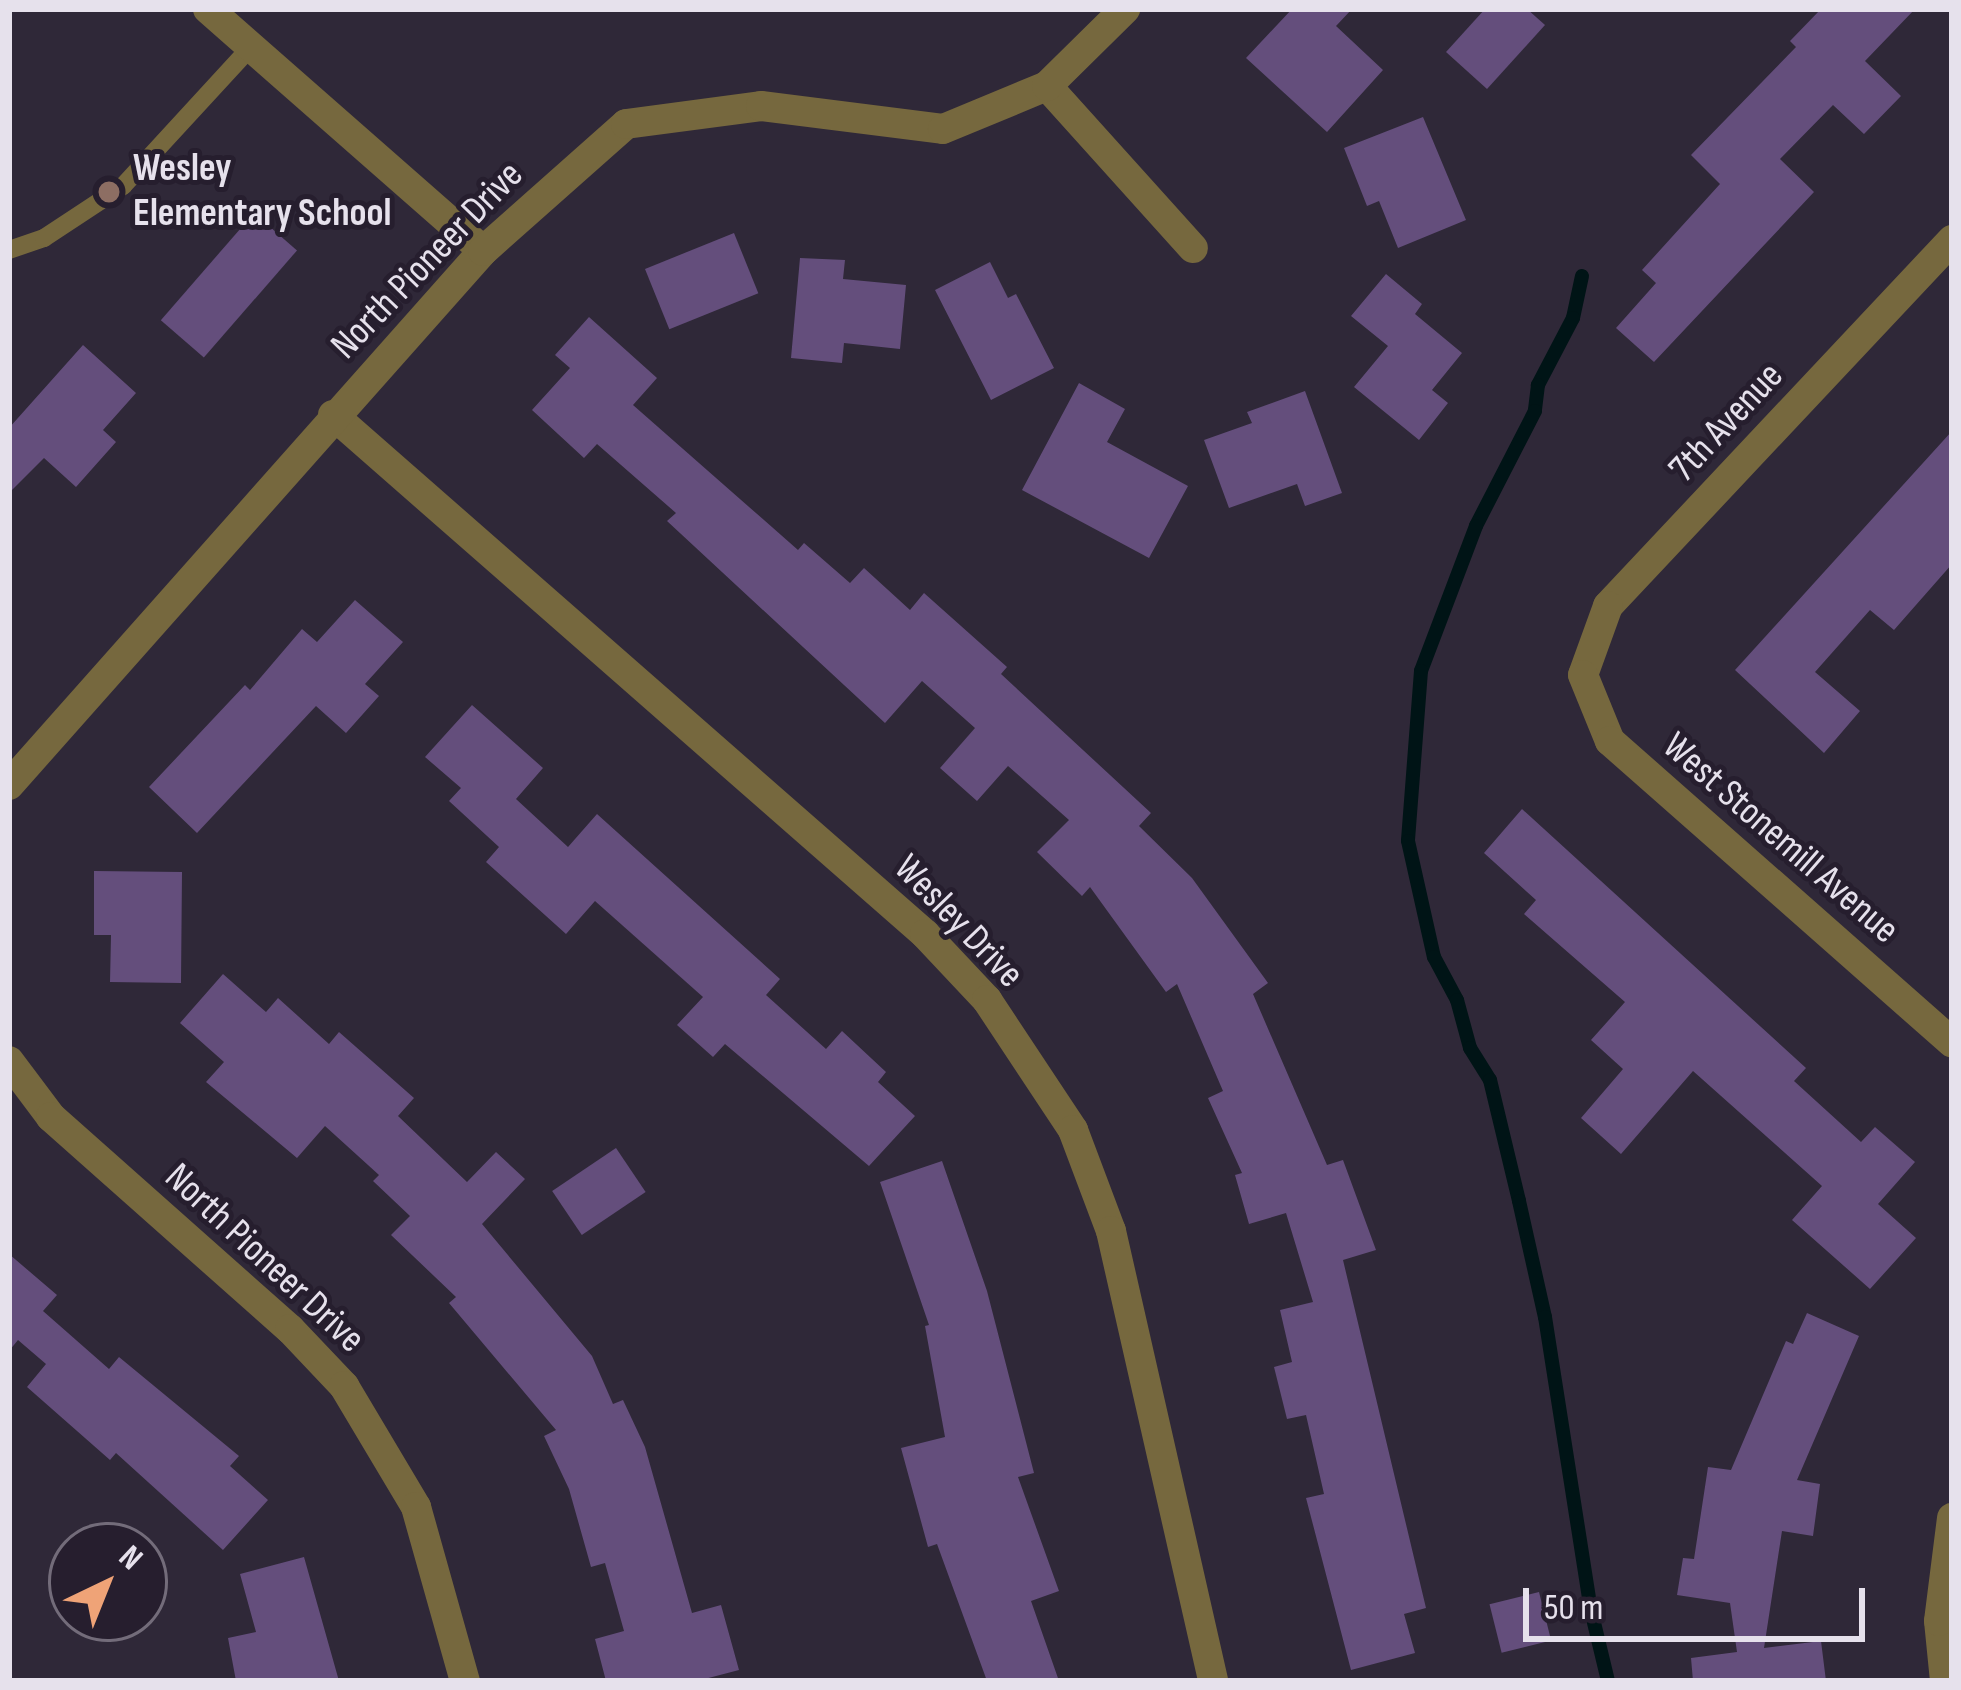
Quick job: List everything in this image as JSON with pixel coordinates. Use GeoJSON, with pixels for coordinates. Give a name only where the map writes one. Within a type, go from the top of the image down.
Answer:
{"type":"FeatureCollection","features":[{"type":"Feature","properties":{"kind":"street"},"geometry":{"type":"LineString","coordinates":[[208,9],[484,250]]}},
{"type":"Feature","properties":{"kind":"street","name":"North Pioneer Drive"},"geometry":{"type":"LineString","coordinates":[[9,785],[484,250],[626,124],[761,106],[943,129],[1047,86],[1125,9]]}},
{"type":"Feature","properties":{"kind":"street"},"geometry":{"type":"LineString","coordinates":[[1047,86],[1193,248]]}},
{"type":"Feature","properties":{"kind":"street","name":"7th Avenue"},"geometry":{"type":"LineString","coordinates":[[1582,675],[1608,607],[1952,239]]}},
{"type":"Feature","properties":{"kind":"street","name":"Wesley Drive"},"geometry":{"type":"LineString","coordinates":[[333,415],[925,934],[987,1000],[1072,1130],[1111,1231],[1213,1681]]}},
{"type":"Feature","properties":{"kind":"street","name":"West Stonemill Avenue"},"geometry":{"type":"LineString","coordinates":[[1582,675],[1610,741],[1952,1043]]}},
{"type":"Feature","properties":{"kind":"street","name":"North Pioneer Drive"},"geometry":{"type":"LineString","coordinates":[[9,1061],[51,1117],[290,1329],[344,1386],[416,1507],[465,1681]]}},
{"type":"Feature","properties":{"kind":"street"},"geometry":{"type":"LineString","coordinates":[[1945,1681],[1939,1622],[1952,1518]]}},
{"type":"Feature","properties":{"kind":"lane"},"geometry":{"type":"LineString","coordinates":[[9,250],[44,238],[123,185],[251,46]]}},
{"type":"Feature","properties":{"kind":"building"},"geometry":{"type":"Polygon","coordinates":[[[1292,9],[1352,9],[1336,26],[1383,70],[1327,132],[1246,58],[1292,9]]]}},
{"type":"Feature","properties":{"kind":"building"},"geometry":{"type":"Polygon","coordinates":[[[1485,9],[1527,9],[1545,25],[1487,89],[1446,52],[1485,9]]]}},
{"type":"Feature","properties":{"kind":"building"},"geometry":{"type":"Polygon","coordinates":[[[1821,9],[1915,9],[1865,61],[1901,96],[1864,134],[1833,105],[1780,159],[1814,192],[1654,362],[1616,328],[1656,283],[1642,270],[1720,184],[1691,155],[1796,47],[1790,41],[1821,9]]]}},
{"type":"Feature","properties":{"kind":"building"},"geometry":{"type":"Polygon","coordinates":[[[1423,117],[1466,220],[1398,248],[1379,201],[1367,206],[1344,148],[1423,117]]]}},
{"type":"Feature","properties":{"kind":"building"},"geometry":{"type":"Polygon","coordinates":[[[254,213],[297,250],[204,358],[161,320],[254,213]]]}},
{"type":"Feature","properties":{"kind":"building"},"geometry":{"type":"Polygon","coordinates":[[[734,233],[758,293],[669,329],[645,269],[734,233]]]}},
{"type":"Feature","properties":{"kind":"building"},"geometry":{"type":"Polygon","coordinates":[[[800,258],[845,260],[843,279],[906,285],[900,349],[844,343],[842,363],[791,358],[800,258]]]}},
{"type":"Feature","properties":{"kind":"building"},"geometry":{"type":"Polygon","coordinates":[[[990,262],[1008,298],[1016,294],[1054,368],[991,400],[935,290],[990,262]]]}},
{"type":"Feature","properties":{"kind":"building"},"geometry":{"type":"Polygon","coordinates":[[[1386,274],[1422,304],[1415,314],[1462,353],[1432,390],[1448,403],[1419,440],[1354,387],[1388,346],[1351,316],[1386,274]]]}},
{"type":"Feature","properties":{"kind":"building"},"geometry":{"type":"Polygon","coordinates":[[[589,317],[657,378],[633,405],[798,550],[804,543],[850,583],[864,568],[910,610],[924,593],[1007,667],[1001,674],[1151,813],[1139,826],[1192,878],[1268,983],[1253,994],[1327,1165],[1343,1160],[1376,1250],[1343,1260],[1426,1608],[1404,1614],[1415,1653],[1351,1670],[1306,1498],[1324,1494],[1306,1415],[1287,1419],[1274,1367],[1292,1362],[1280,1310],[1313,1302],[1286,1213],[1249,1224],[1235,1175],[1242,1173],[1208,1098],[1223,1091],[1177,984],[1166,992],[1090,887],[1082,896],[1037,852],[1069,820],[1008,766],[977,801],[940,768],[975,728],[922,681],[885,723],[667,521],[676,513],[597,444],[584,458],[532,410],[570,368],[555,355],[589,317]]]}},
{"type":"Feature","properties":{"kind":"building"},"geometry":{"type":"Polygon","coordinates":[[[83,345],[136,393],[103,430],[116,442],[76,487],[44,458],[9,493],[9,428],[83,345]]]}},
{"type":"Feature","properties":{"kind":"building"},"geometry":{"type":"Polygon","coordinates":[[[1079,383],[1125,409],[1107,442],[1188,486],[1149,558],[1022,490],[1079,383]]]}},
{"type":"Feature","properties":{"kind":"building"},"geometry":{"type":"Polygon","coordinates":[[[1305,391],[1342,493],[1305,506],[1297,484],[1229,508],[1204,440],[1252,423],[1247,412],[1305,391]]]}},
{"type":"Feature","properties":{"kind":"building"},"geometry":{"type":"Polygon","coordinates":[[[1952,431],[1952,564],[1894,630],[1870,610],[1815,672],[1860,711],[1824,753],[1735,670],[1952,431]]]}},
{"type":"Feature","properties":{"kind":"building"},"geometry":{"type":"Polygon","coordinates":[[[355,600],[403,642],[365,684],[379,696],[346,733],[316,706],[197,833],[149,787],[245,685],[250,690],[302,629],[317,642],[355,600]]]}},
{"type":"Feature","properties":{"kind":"building"},"geometry":{"type":"Polygon","coordinates":[[[472,705],[543,768],[516,799],[568,847],[597,814],[780,979],[766,995],[826,1049],[842,1031],[886,1072],[878,1082],[915,1116],[869,1166],[725,1044],[713,1057],[677,1025],[703,997],[595,901],[566,934],[486,862],[499,847],[449,801],[461,788],[425,757],[472,705]]]}},
{"type":"Feature","properties":{"kind":"building"},"geometry":{"type":"Polygon","coordinates":[[[1522,809],[1806,1068],[1794,1081],[1861,1142],[1875,1127],[1915,1162],[1878,1204],[1916,1238],[1870,1289],[1792,1220],[1822,1186],[1693,1071],[1621,1154],[1581,1118],[1623,1069],[1591,1040],[1625,1002],[1524,914],[1536,900],[1484,853],[1522,809]]]}},
{"type":"Feature","properties":{"kind":"building"},"geometry":{"type":"Polygon","coordinates":[[[94,871],[182,872],[181,983],[110,982],[111,935],[94,935],[94,871]]]}},
{"type":"Feature","properties":{"kind":"building"},"geometry":{"type":"Polygon","coordinates":[[[223,974],[266,1012],[278,998],[329,1044],[339,1032],[414,1098],[398,1116],[467,1182],[496,1152],[525,1179],[482,1224],[592,1356],[613,1404],[623,1400],[645,1447],[692,1613],[721,1605],[739,1670],[697,1681],[606,1681],[595,1639],[624,1631],[605,1563],[591,1567],[569,1489],[544,1436],[556,1430],[449,1303],[456,1297],[391,1235],[410,1216],[373,1181],[379,1175],[325,1126],[297,1158],[206,1082],[224,1062],[180,1023],[223,974]]]}},
{"type":"Feature","properties":{"kind":"building"},"geometry":{"type":"Polygon","coordinates":[[[616,1148],[646,1192],[582,1235],[552,1191],[616,1148]]]}},
{"type":"Feature","properties":{"kind":"building"},"geometry":{"type":"Polygon","coordinates":[[[942,1161],[987,1291],[1034,1473],[1018,1477],[1059,1591],[1031,1601],[1059,1681],[987,1681],[937,1544],[928,1547],[901,1448],[945,1437],[925,1326],[929,1325],[880,1182],[942,1161]]]}},
{"type":"Feature","properties":{"kind":"building"},"geometry":{"type":"Polygon","coordinates":[[[9,1254],[57,1295],[43,1311],[109,1369],[119,1357],[239,1456],[230,1466],[268,1500],[223,1550],[116,1453],[110,1460],[27,1387],[46,1364],[18,1340],[9,1351],[9,1254]]]}},
{"type":"Feature","properties":{"kind":"building"},"geometry":{"type":"Polygon","coordinates":[[[1807,1313],[1859,1336],[1797,1480],[1820,1484],[1813,1536],[1782,1531],[1764,1648],[1821,1641],[1826,1681],[1693,1681],[1691,1658],[1737,1652],[1730,1603],[1677,1595],[1683,1558],[1694,1559],[1708,1467],[1731,1470],[1786,1341],[1793,1344],[1807,1313]]]}},
{"type":"Feature","properties":{"kind":"building"},"geometry":{"type":"Polygon","coordinates":[[[304,1557],[339,1681],[236,1681],[228,1638],[256,1632],[240,1574],[304,1557]]]}},
{"type":"Feature","properties":{"kind":"building"},"geometry":{"type":"Polygon","coordinates":[[[1539,1592],[1551,1641],[1502,1653],[1490,1604],[1539,1592]]]}},
{"type":"Feature","properties":{"kind":"waterway"},"geometry":{"type":"LineString","coordinates":[[1582,276],[1573,318],[1538,385],[1535,411],[1476,526],[1421,671],[1408,841],[1434,957],[1457,1000],[1470,1048],[1490,1080],[1519,1201],[1545,1317],[1590,1606],[1608,1681]]}},
{"type":"Feature","properties":{"kind":"place","name":"Wesley Elementary School"},"geometry":{"type":"Point","coordinates":[109,192]}}]}
